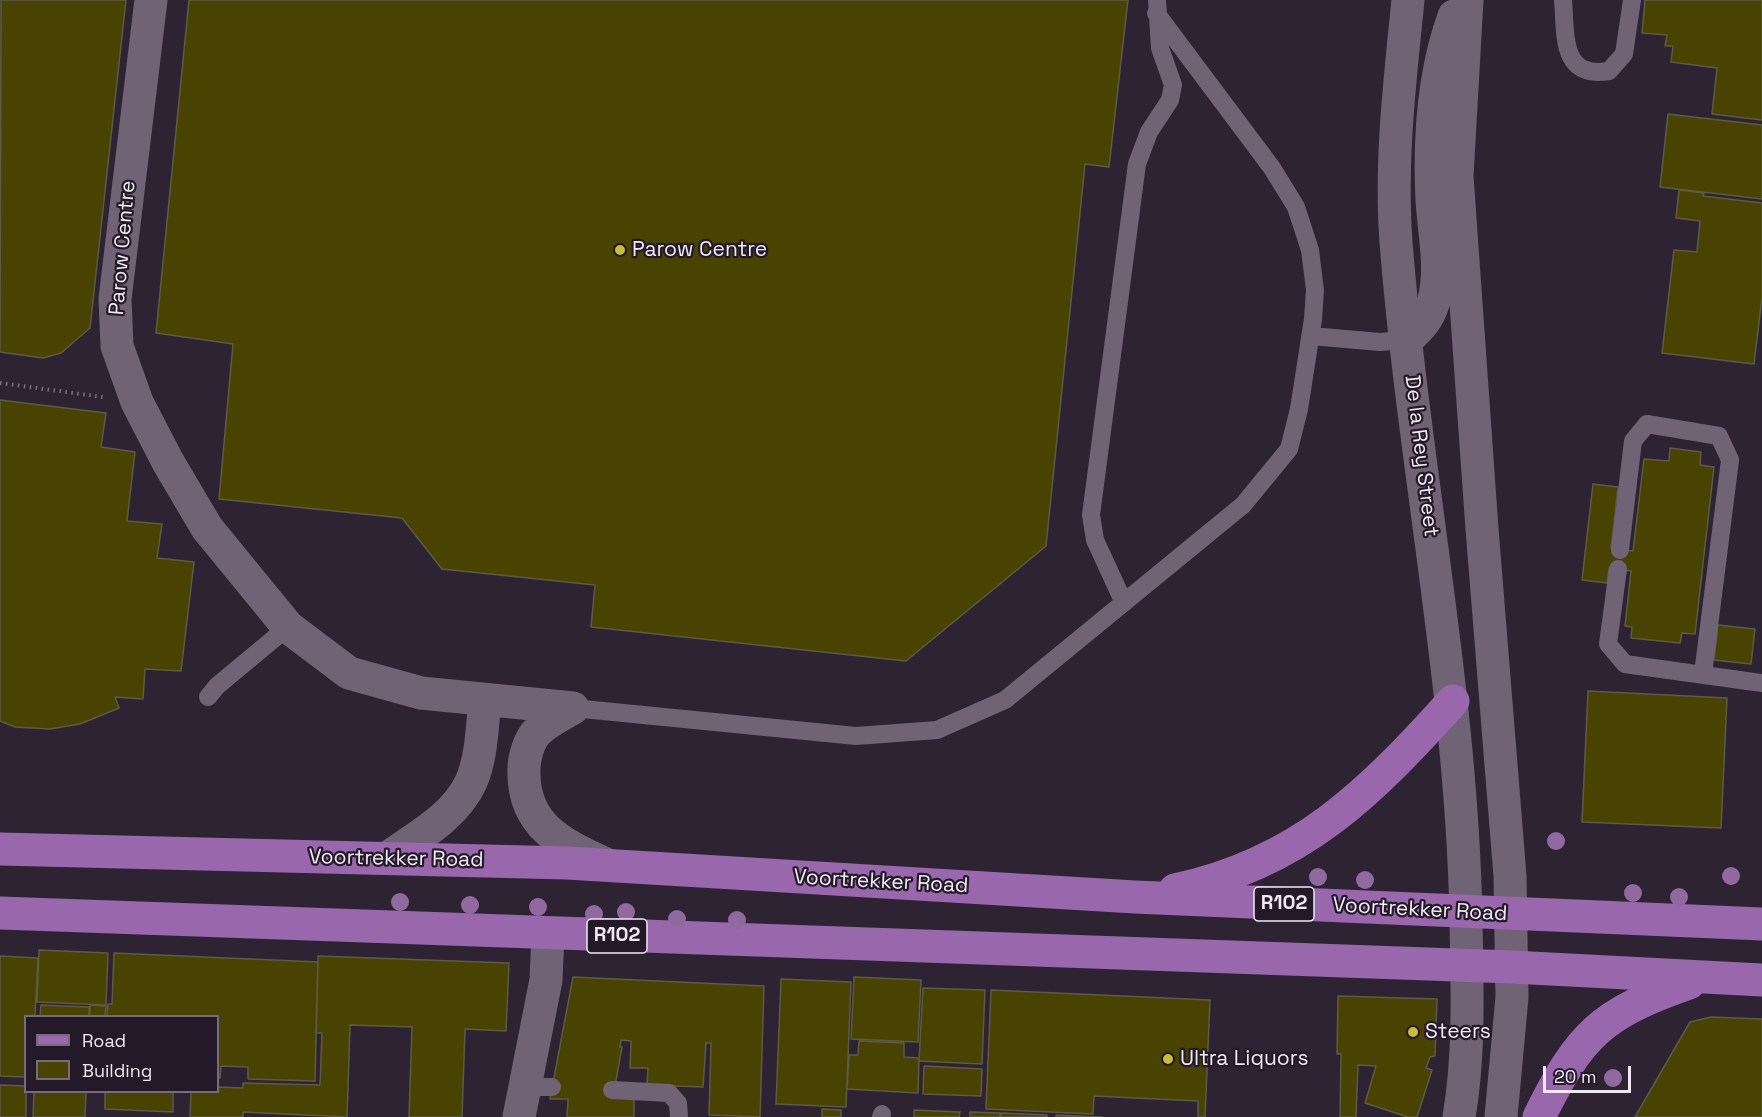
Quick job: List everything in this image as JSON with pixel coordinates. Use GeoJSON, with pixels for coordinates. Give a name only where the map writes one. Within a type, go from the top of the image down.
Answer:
{"type":"FeatureCollection","features":[{"type":"Feature","properties":{"kind":"main road","name":"Parow Centre"},"geometry":{"type":"LineString","coordinates":[[151,0],[115,299],[117,346],[137,402],[207,528],[288,627],[349,673],[421,693],[573,708]]}},
{"type":"Feature","properties":{"kind":"main road","name":"De la Rey Street"},"geometry":{"type":"LineString","coordinates":[[1408,0],[1395,147],[1396,239],[1406,340],[1453,701],[1466,912],[1467,966],[1459,1117]]}},
{"type":"Feature","properties":{"kind":"main road"},"geometry":{"type":"LineString","coordinates":[[1406,340],[1423,325],[1434,302],[1437,282],[1431,169],[1433,124],[1442,50],[1460,0]]}},
{"type":"Feature","properties":{"kind":"main road"},"geometry":{"type":"LineString","coordinates":[[1467,0],[1457,176],[1511,914],[1512,997],[1501,1117]]}},
{"type":"Feature","properties":{"kind":"main road"},"geometry":{"type":"LineString","coordinates":[[440,695],[465,721],[479,750]]}},
{"type":"Feature","properties":{"kind":"main road"},"geometry":{"type":"LineString","coordinates":[[387,858],[453,809],[471,781],[479,750],[485,700]]}},
{"type":"Feature","properties":{"kind":"main road"},"geometry":{"type":"LineString","coordinates":[[1135,897],[1229,875],[1297,845],[1367,790],[1453,701]]}},
{"type":"Feature","properties":{"kind":"main road"},"geometry":{"type":"LineString","coordinates":[[573,708],[537,732],[524,759],[523,790],[539,824],[567,846],[608,865]]}},
{"type":"Feature","properties":{"kind":"main road","name":"Voortrekker Road"},"geometry":{"type":"LineString","coordinates":[[0,849],[608,865],[1135,897],[1762,924]]}},
{"type":"Feature","properties":{"kind":"main road","name":"R102"},"geometry":{"type":"LineString","coordinates":[[0,913],[1512,967],[1762,980]]}},
{"type":"Feature","properties":{"kind":"main road"},"geometry":{"type":"LineString","coordinates":[[532,1097],[546,980],[548,934]]}},
{"type":"Feature","properties":{"kind":"main road"},"geometry":{"type":"LineString","coordinates":[[1539,1117],[1571,1057],[1598,1028],[1633,1005],[1701,978]]}},
{"type":"Feature","properties":{"kind":"lane"},"geometry":{"type":"LineString","coordinates":[[1563,0],[1568,54],[1582,69],[1599,73],[1609,71],[1624,54],[1632,0]]}},
{"type":"Feature","properties":{"kind":"lane"},"geometry":{"type":"LineString","coordinates":[[573,708],[856,736],[937,730],[1005,700],[1243,505],[1289,449],[1311,336],[1315,290],[1310,250],[1296,207],[1272,168],[1157,7]]}},
{"type":"Feature","properties":{"kind":"lane"},"geometry":{"type":"LineString","coordinates":[[1125,603],[1097,547],[1091,524],[1137,164],[1149,132],[1170,100],[1173,85],[1160,48],[1157,7]]}},
{"type":"Feature","properties":{"kind":"lane"},"geometry":{"type":"LineString","coordinates":[[1311,336],[1380,342],[1406,340]]}},
{"type":"Feature","properties":{"kind":"lane"},"geometry":{"type":"LineString","coordinates":[[1620,550],[1634,441],[1647,424],[1719,436],[1730,460],[1703,674]]}},
{"type":"Feature","properties":{"kind":"lane"},"geometry":{"type":"LineString","coordinates":[[1618,569],[1608,644],[1625,664],[1762,683]]}},
{"type":"Feature","properties":{"kind":"lane"},"geometry":{"type":"LineString","coordinates":[[208,697],[217,686],[288,627]]}},
{"type":"Feature","properties":{"kind":"lane"},"geometry":{"type":"LineString","coordinates":[[612,1090],[669,1093],[678,1103],[679,1117]]}},
{"type":"Feature","properties":{"kind":"path"},"geometry":{"type":"LineString","coordinates":[[0,383],[137,402]]}},
{"type":"Feature","properties":{"kind":"building"},"geometry":{"type":"Polygon","coordinates":[[[1,0],[126,0],[90,328],[61,353],[43,358],[0,352],[1,0]]]}},
{"type":"Feature","properties":{"kind":"building","name":"Parow Centre"},"geometry":{"type":"Polygon","coordinates":[[[189,0],[1128,0],[1109,167],[1085,164],[1046,546],[906,661],[591,627],[595,585],[442,569],[402,518],[219,499],[233,344],[156,333],[189,0]]]}},
{"type":"Feature","properties":{"kind":"building"},"geometry":{"type":"Polygon","coordinates":[[[1645,0],[1762,0],[1762,120],[1712,114],[1717,68],[1671,62],[1673,46],[1665,46],[1667,35],[1642,33],[1645,0]]]}},
{"type":"Feature","properties":{"kind":"building"},"geometry":{"type":"Polygon","coordinates":[[[1668,114],[1762,125],[1762,199],[1660,187],[1668,114]]]}},
{"type":"Feature","properties":{"kind":"building"},"geometry":{"type":"Polygon","coordinates":[[[1679,190],[1704,193],[1703,196],[1762,203],[1762,297],[1754,364],[1662,353],[1674,250],[1697,252],[1700,221],[1676,218],[1679,190]]]}},
{"type":"Feature","properties":{"kind":"building"},"geometry":{"type":"Polygon","coordinates":[[[0,400],[106,413],[101,447],[135,452],[127,521],[162,524],[157,558],[194,562],[181,671],[145,669],[143,699],[115,697],[119,708],[80,724],[50,729],[15,727],[0,721],[0,400]]]}},
{"type":"Feature","properties":{"kind":"building"},"geometry":{"type":"Polygon","coordinates":[[[1670,448],[1701,452],[1700,465],[1714,467],[1695,634],[1682,633],[1680,643],[1631,638],[1632,627],[1625,626],[1631,571],[1609,568],[1607,583],[1582,580],[1593,484],[1618,487],[1611,548],[1633,551],[1644,459],[1669,461],[1670,448]]]}},
{"type":"Feature","properties":{"kind":"building"},"geometry":{"type":"Polygon","coordinates":[[[1718,625],[1755,629],[1751,664],[1714,660],[1718,625]]]}},
{"type":"Feature","properties":{"kind":"building"},"geometry":{"type":"Polygon","coordinates":[[[1588,691],[1727,698],[1721,828],[1582,822],[1588,691]]]}},
{"type":"Feature","properties":{"kind":"building"},"geometry":{"type":"Polygon","coordinates":[[[39,950],[108,953],[106,1005],[37,1002],[39,950]]]}},
{"type":"Feature","properties":{"kind":"building"},"geometry":{"type":"Polygon","coordinates":[[[114,953],[318,962],[315,1081],[248,1079],[248,1067],[221,1066],[219,1078],[219,1015],[107,1015],[108,1004],[112,1004],[114,953]]]}},
{"type":"Feature","properties":{"kind":"building"},"geometry":{"type":"Polygon","coordinates":[[[0,956],[38,958],[35,1015],[24,1015],[24,1077],[0,1076],[0,956]]]}},
{"type":"Feature","properties":{"kind":"building"},"geometry":{"type":"Polygon","coordinates":[[[318,956],[509,963],[506,1031],[465,1029],[462,1117],[409,1117],[412,1027],[350,1025],[347,1117],[243,1112],[243,1117],[190,1117],[191,1093],[219,1093],[219,1087],[243,1088],[243,1083],[320,1085],[322,1033],[316,1033],[318,956]]]}},
{"type":"Feature","properties":{"kind":"building"},"geometry":{"type":"Polygon","coordinates":[[[573,977],[764,986],[760,1117],[709,1115],[711,1043],[706,1043],[703,1087],[647,1085],[648,1068],[630,1068],[631,1041],[621,1040],[620,1047],[622,1047],[615,1086],[634,1099],[634,1117],[567,1117],[568,1099],[550,1099],[573,977]]]}},
{"type":"Feature","properties":{"kind":"building"},"geometry":{"type":"Polygon","coordinates":[[[854,977],[921,980],[918,1042],[851,1039],[854,977]]]}},
{"type":"Feature","properties":{"kind":"building"},"geometry":{"type":"Polygon","coordinates":[[[781,979],[851,982],[846,1107],[776,1104],[781,979]]]}},
{"type":"Feature","properties":{"kind":"building"},"geometry":{"type":"Polygon","coordinates":[[[923,988],[985,990],[982,1064],[919,1061],[923,988]]]}},
{"type":"Feature","properties":{"kind":"building"},"geometry":{"type":"Polygon","coordinates":[[[991,990],[1210,1000],[1205,1117],[1198,1117],[1198,1101],[1094,1096],[1093,1114],[986,1109],[991,990]]]}},
{"type":"Feature","properties":{"kind":"building"},"geometry":{"type":"Polygon","coordinates":[[[1338,996],[1437,999],[1435,1056],[1430,1057],[1426,1068],[1432,1070],[1417,1117],[1408,1117],[1365,1103],[1376,1066],[1358,1065],[1356,1117],[1340,1117],[1341,1054],[1337,1054],[1338,996]]]}},
{"type":"Feature","properties":{"kind":"building"},"geometry":{"type":"Polygon","coordinates":[[[41,1005],[89,1007],[89,1015],[40,1015],[41,1005]]]}},
{"type":"Feature","properties":{"kind":"building"},"geometry":{"type":"Polygon","coordinates":[[[90,1005],[106,1006],[105,1015],[90,1015],[90,1005]]]}},
{"type":"Feature","properties":{"kind":"building"},"geometry":{"type":"Polygon","coordinates":[[[1711,1017],[1762,1019],[1762,1117],[1635,1117],[1690,1022],[1711,1017]]]}},
{"type":"Feature","properties":{"kind":"building"},"geometry":{"type":"Polygon","coordinates":[[[859,1041],[904,1043],[904,1057],[919,1058],[918,1093],[847,1089],[849,1055],[858,1055],[859,1041]]]}},
{"type":"Feature","properties":{"kind":"building"},"geometry":{"type":"Polygon","coordinates":[[[924,1066],[982,1069],[981,1096],[923,1094],[924,1066]]]}},
{"type":"Feature","properties":{"kind":"building"},"geometry":{"type":"Polygon","coordinates":[[[0,1085],[24,1086],[26,1117],[0,1117],[0,1085]]]}},
{"type":"Feature","properties":{"kind":"building"},"geometry":{"type":"Polygon","coordinates":[[[34,1093],[86,1093],[85,1117],[33,1117],[34,1093]]]}},
{"type":"Feature","properties":{"kind":"building"},"geometry":{"type":"Polygon","coordinates":[[[105,1093],[173,1093],[173,1112],[105,1109],[105,1093]]]}},
{"type":"Feature","properties":{"kind":"building"},"geometry":{"type":"Polygon","coordinates":[[[822,1109],[841,1110],[841,1117],[822,1117],[822,1109]]]}},
{"type":"Feature","properties":{"kind":"building"},"geometry":{"type":"Polygon","coordinates":[[[914,1110],[960,1112],[959,1117],[914,1117],[914,1110]]]}},
{"type":"Feature","properties":{"kind":"building"},"geometry":{"type":"Polygon","coordinates":[[[970,1112],[1000,1113],[1000,1117],[970,1117],[970,1112]]]}},
{"type":"Feature","properties":{"kind":"building"},"geometry":{"type":"Polygon","coordinates":[[[1001,1113],[1047,1115],[1047,1117],[1001,1117],[1001,1113]]]}},
{"type":"Feature","properties":{"kind":"building"},"geometry":{"type":"Polygon","coordinates":[[[1056,1115],[1102,1117],[1056,1117],[1056,1115]]]}},
{"type":"Feature","properties":{"kind":"place","name":"Parow Centre"},"geometry":{"type":"Point","coordinates":[620,250]}},
{"type":"Feature","properties":{"kind":"place","name":"Steers"},"geometry":{"type":"Point","coordinates":[1413,1032]}},
{"type":"Feature","properties":{"kind":"place","name":"Ultra Liquors"},"geometry":{"type":"Point","coordinates":[1168,1059]}}]}
